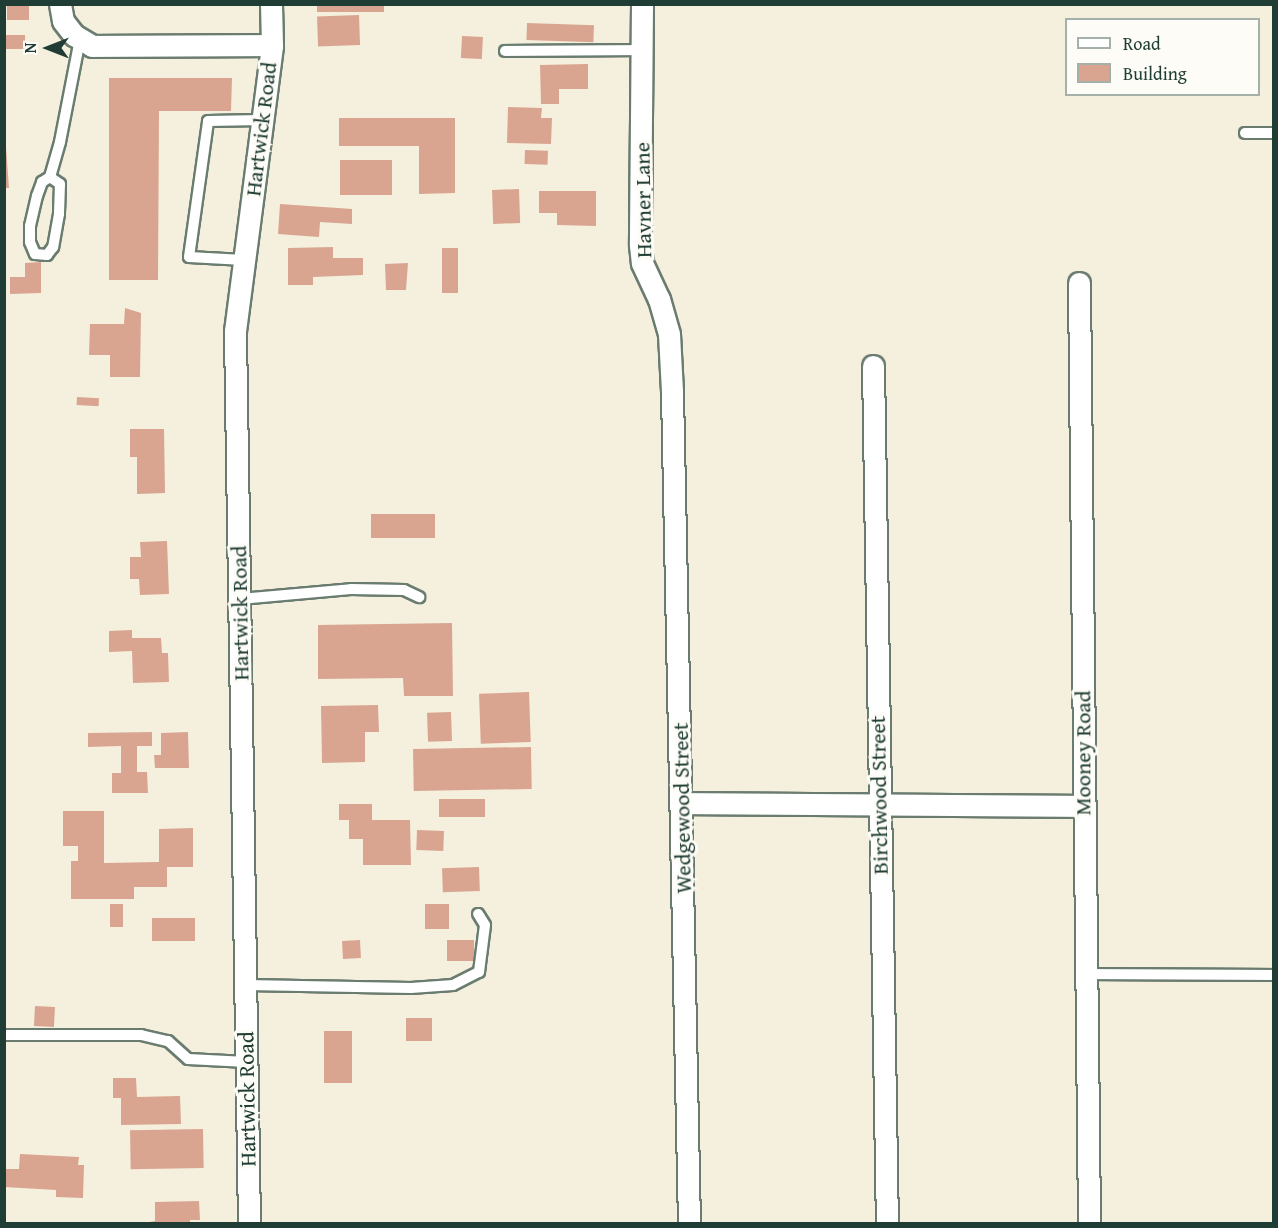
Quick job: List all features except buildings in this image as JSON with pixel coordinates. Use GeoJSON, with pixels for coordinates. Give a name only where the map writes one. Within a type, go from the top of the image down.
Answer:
{"type":"FeatureCollection","features":[{"type":"Feature","properties":{"kind":"street"},"geometry":{"type":"LineString","coordinates":[[60,4],[63,21],[80,39],[92,46],[272,45]]}},
{"type":"Feature","properties":{"kind":"street","name":"Hartwick Road"},"geometry":{"type":"LineString","coordinates":[[249,1224],[236,331],[272,45],[271,4]]}},
{"type":"Feature","properties":{"kind":"street","name":"Havner Lane"},"geometry":{"type":"LineString","coordinates":[[642,4],[640,245],[642,263],[659,299],[669,334],[672,392]]}},
{"type":"Feature","properties":{"kind":"street","name":"Mooney Road"},"geometry":{"type":"LineString","coordinates":[[1079,283],[1089,1224]]}},
{"type":"Feature","properties":{"kind":"street","name":"Birchwood Street"},"geometry":{"type":"LineString","coordinates":[[873,366],[887,1224]]}},
{"type":"Feature","properties":{"kind":"street","name":"Wedgewood Street"},"geometry":{"type":"LineString","coordinates":[[672,392],[682,803],[688,1224]]}},
{"type":"Feature","properties":{"kind":"street"},"geometry":{"type":"LineString","coordinates":[[682,803],[1084,806]]}},
{"type":"Feature","properties":{"kind":"lane"},"geometry":{"type":"LineString","coordinates":[[50,177],[60,184],[60,214],[54,247],[46,255],[35,254],[30,242],[30,226],[42,182],[50,177],[60,142],[80,39]]}},
{"type":"Feature","properties":{"kind":"lane"},"geometry":{"type":"LineString","coordinates":[[505,51],[642,50]]}},
{"type":"Feature","properties":{"kind":"lane"},"geometry":{"type":"LineString","coordinates":[[244,260],[189,257],[208,121],[262,120]]}},
{"type":"Feature","properties":{"kind":"lane"},"geometry":{"type":"LineString","coordinates":[[1245,133],[1274,133]]}},
{"type":"Feature","properties":{"kind":"lane"},"geometry":{"type":"LineString","coordinates":[[240,599],[351,589],[404,590],[419,597]]}},
{"type":"Feature","properties":{"kind":"lane"},"geometry":{"type":"LineString","coordinates":[[246,985],[411,988],[453,985],[479,972],[485,925],[478,914]]}},
{"type":"Feature","properties":{"kind":"lane"},"geometry":{"type":"LineString","coordinates":[[1085,974],[1274,975]]}},
{"type":"Feature","properties":{"kind":"lane"},"geometry":{"type":"LineString","coordinates":[[4,1035],[141,1035],[168,1041],[188,1059],[247,1062]]}}]}
